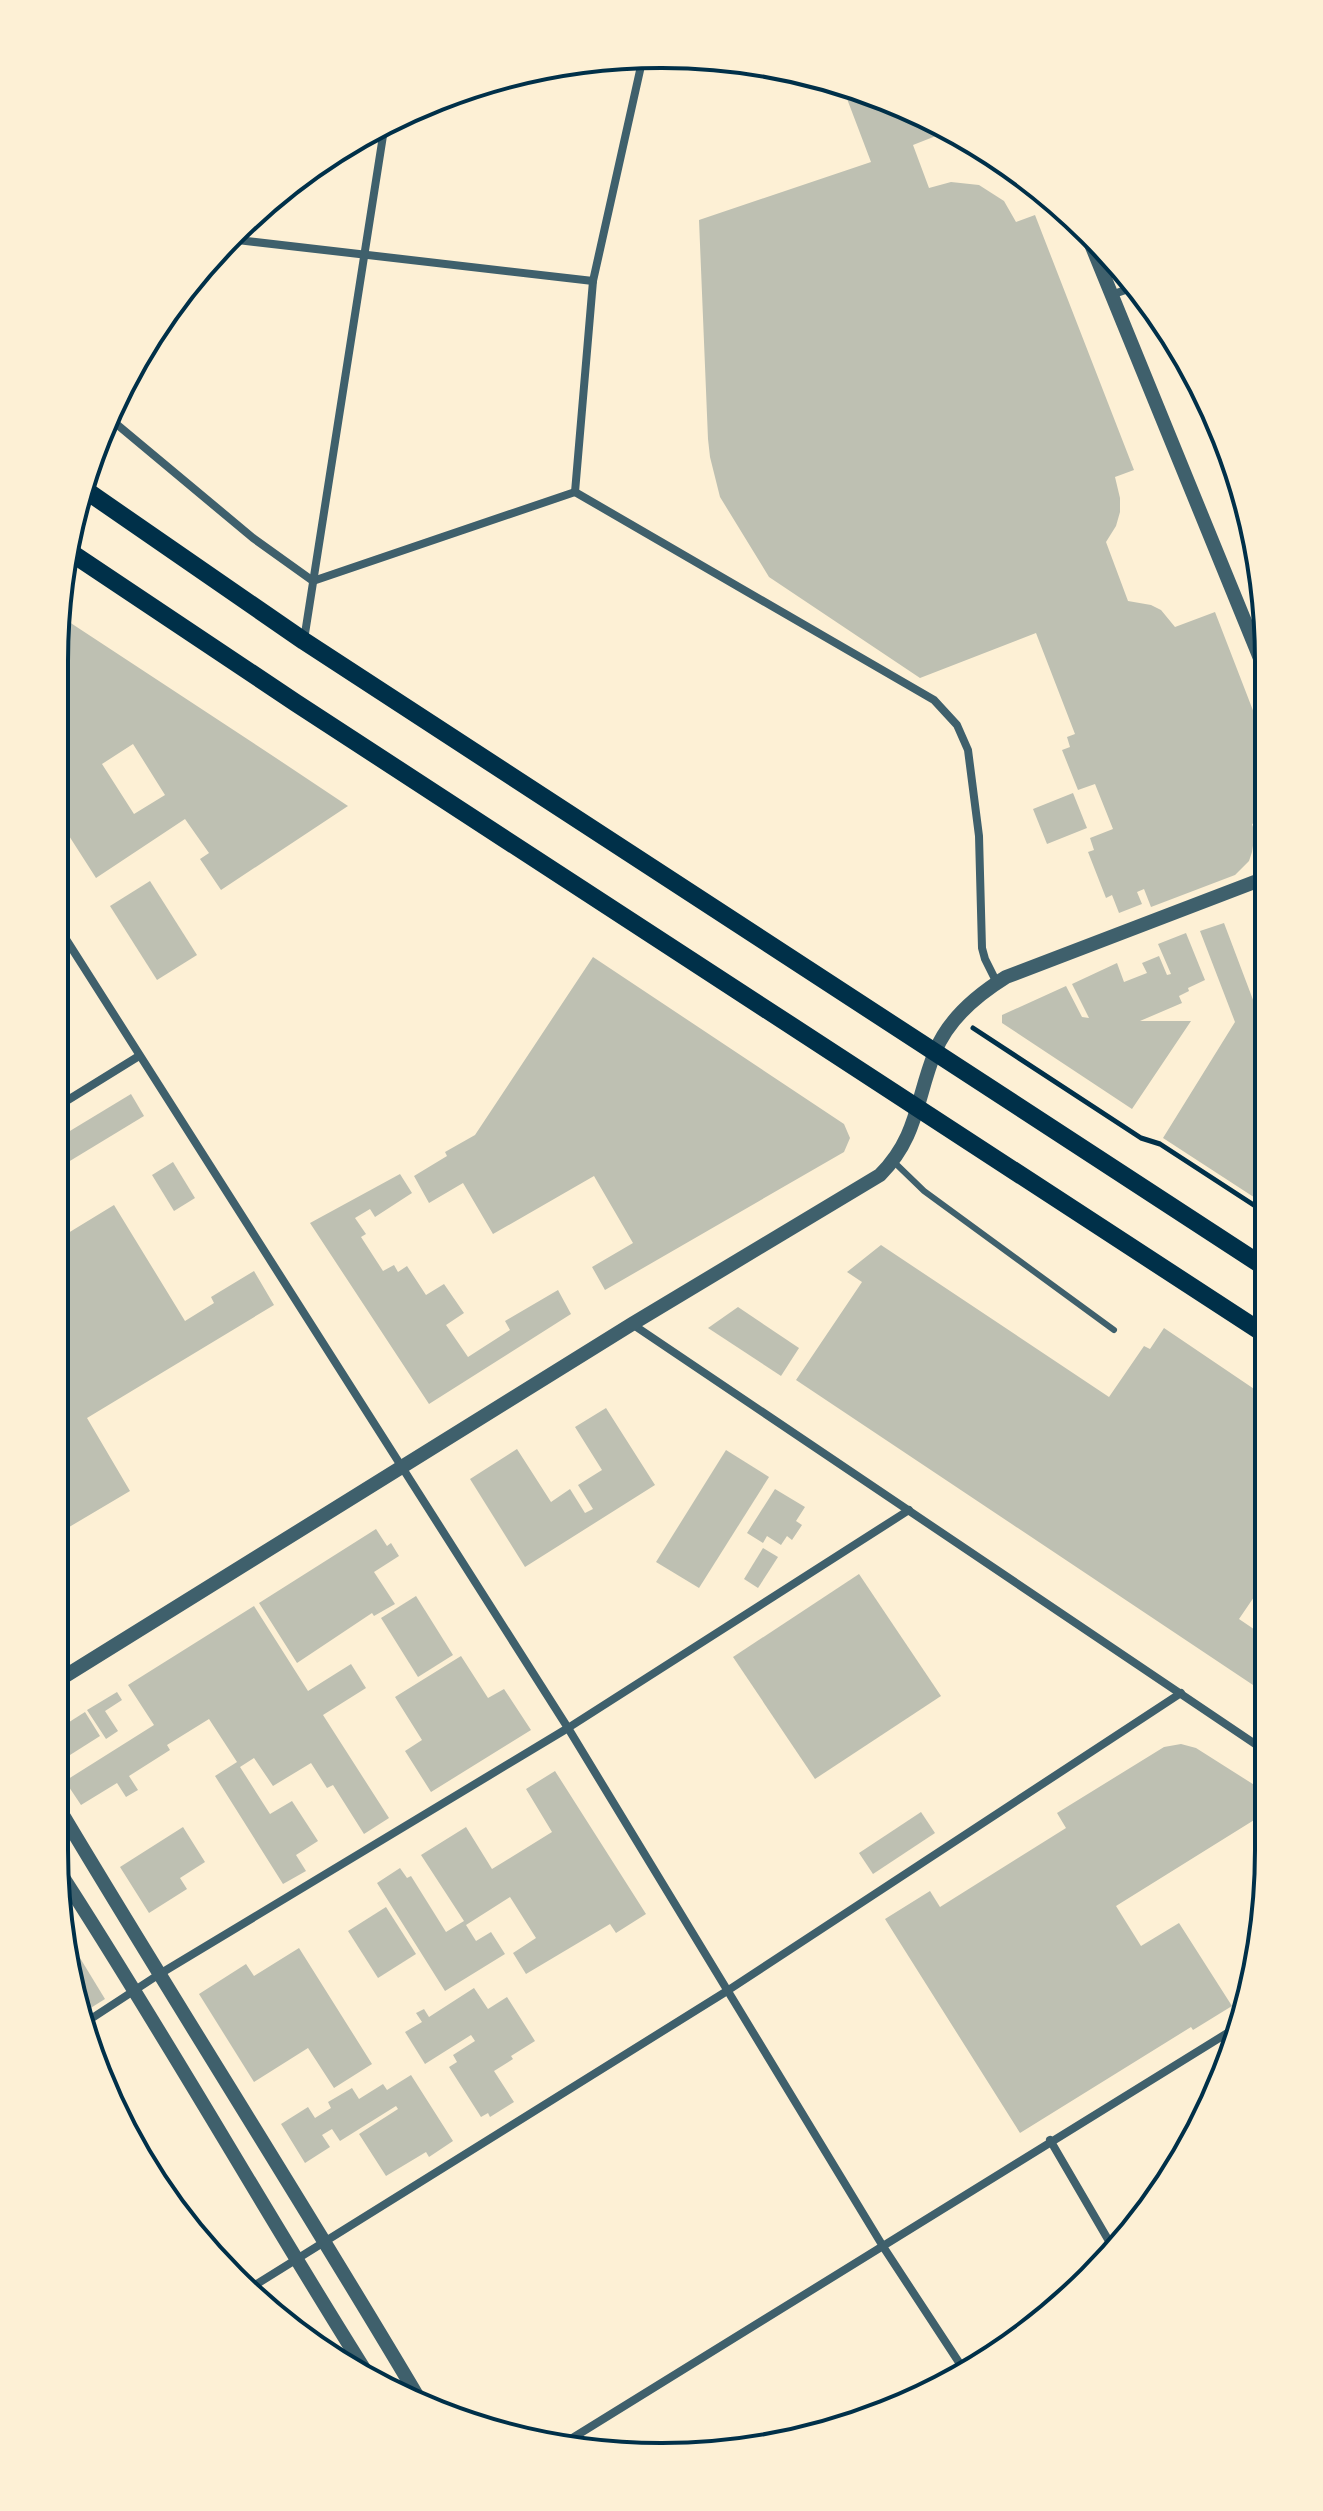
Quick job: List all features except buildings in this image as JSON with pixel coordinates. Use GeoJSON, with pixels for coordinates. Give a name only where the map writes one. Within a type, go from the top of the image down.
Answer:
{"type":"FeatureCollection","features":[{"type":"Feature","properties":{"kind":"main road"},"geometry":{"type":"LineString","coordinates":[[92,495],[304,641],[1255,1261]]}},
{"type":"Feature","properties":{"kind":"main road"},"geometry":{"type":"LineString","coordinates":[[77,557],[309,712],[1255,1328]]}},
{"type":"Feature","properties":{"kind":"street"},"geometry":{"type":"LineString","coordinates":[[575,492],[593,281],[640,69]]}},
{"type":"Feature","properties":{"kind":"street"},"geometry":{"type":"LineString","coordinates":[[304,641],[383,138]]}},
{"type":"Feature","properties":{"kind":"street"},"geometry":{"type":"LineString","coordinates":[[243,241],[593,281]]}},
{"type":"Feature","properties":{"kind":"street"},"geometry":{"type":"LineString","coordinates":[[1096,258],[1255,645]]}},
{"type":"Feature","properties":{"kind":"street"},"geometry":{"type":"LineString","coordinates":[[1111,295],[1124,290]]}},
{"type":"Feature","properties":{"kind":"street"},"geometry":{"type":"LineString","coordinates":[[117,425],[253,538],[313,581]]}},
{"type":"Feature","properties":{"kind":"street"},"geometry":{"type":"LineString","coordinates":[[313,581],[575,492],[934,700],[957,725],[968,750],[979,836],[982,948],[997,983]]}},
{"type":"Feature","properties":{"kind":"street"},"geometry":{"type":"LineString","coordinates":[[68,1674],[632,1324],[880,1175],[893,1161],[913,1128],[935,1051],[972,1001],[997,983],[1255,882]]}},
{"type":"Feature","properties":{"kind":"street"},"geometry":{"type":"LineString","coordinates":[[68,943],[568,1728],[884,2248],[959,2362]]}},
{"type":"Feature","properties":{"kind":"street"},"geometry":{"type":"LineString","coordinates":[[68,1100],[139,1056]]}},
{"type":"Feature","properties":{"kind":"street"},"geometry":{"type":"LineString","coordinates":[[632,1324],[1255,1744]]}},
{"type":"Feature","properties":{"kind":"street"},"geometry":{"type":"LineString","coordinates":[[92,2018],[158,1975],[568,1728],[909,1510]]}},
{"type":"Feature","properties":{"kind":"street"},"geometry":{"type":"LineString","coordinates":[[257,2284],[727,1991],[1181,1693]]}},
{"type":"Feature","properties":{"kind":"street"},"geometry":{"type":"LineString","coordinates":[[68,1824],[413,2388]]}},
{"type":"Feature","properties":{"kind":"street"},"geometry":{"type":"LineString","coordinates":[[69,1886],[136,1990],[358,2359]]}},
{"type":"Feature","properties":{"kind":"street"},"geometry":{"type":"LineString","coordinates":[[575,2437],[1226,2034]]}},
{"type":"Feature","properties":{"kind":"street"},"geometry":{"type":"LineString","coordinates":[[1050,2140],[1109,2240]]}},
{"type":"Feature","properties":{"kind":"lane"},"geometry":{"type":"LineString","coordinates":[[893,1161],[924,1191],[1114,1330]]}},
{"type":"Feature","properties":{"kind":"path"},"geometry":{"type":"LineString","coordinates":[[957,1018],[1141,1138],[1160,1144],[1255,1206]]}}]}
